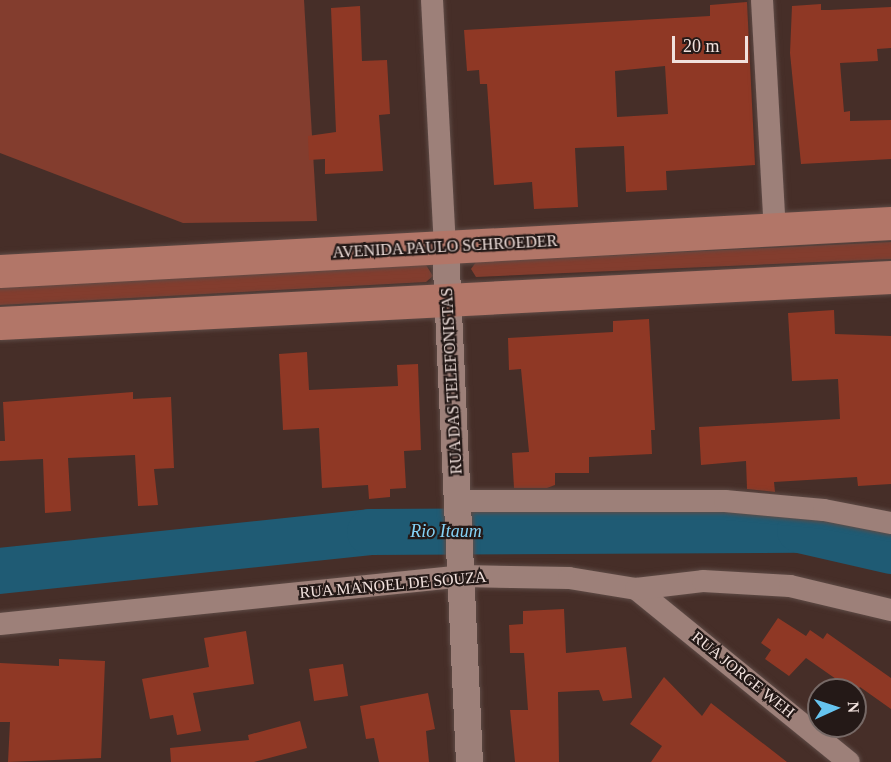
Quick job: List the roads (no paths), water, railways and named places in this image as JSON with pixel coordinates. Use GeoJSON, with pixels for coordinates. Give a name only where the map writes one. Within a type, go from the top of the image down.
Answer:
{"type":"FeatureCollection","features":[{"type":"Feature","properties":{"kind":"main road","name":"AVENIDA PAULO SCHROEDER"},"geometry":{"type":"LineString","coordinates":[[0,271],[891,224]]}},
{"type":"Feature","properties":{"kind":"main road"},"geometry":{"type":"LineString","coordinates":[[0,323],[891,277]]}},
{"type":"Feature","properties":{"kind":"street","name":"RUA DAS TELEFONISTAS"},"geometry":{"type":"LineString","coordinates":[[432,0],[461,546],[469,762]]}},
{"type":"Feature","properties":{"kind":"street"},"geometry":{"type":"LineString","coordinates":[[762,0],[775,230]]}},
{"type":"Feature","properties":{"kind":"street"},"geometry":{"type":"LineString","coordinates":[[459,508],[725,501],[824,510],[891,523]]}},
{"type":"Feature","properties":{"kind":"street","name":"RUA MANOEL DE SOUZA"},"geometry":{"type":"LineString","coordinates":[[0,624],[462,576],[569,578],[636,589],[703,581],[789,586],[891,610]]}},
{"type":"Feature","properties":{"kind":"street","name":"RUA JORGE WEH"},"geometry":{"type":"LineString","coordinates":[[636,589],[849,762]]}},
{"type":"Feature","properties":{"kind":"waterway","name":"Rio Itaum"},"geometry":{"type":"LineString","coordinates":[[0,571],[370,532],[800,530],[891,551]]}}]}
